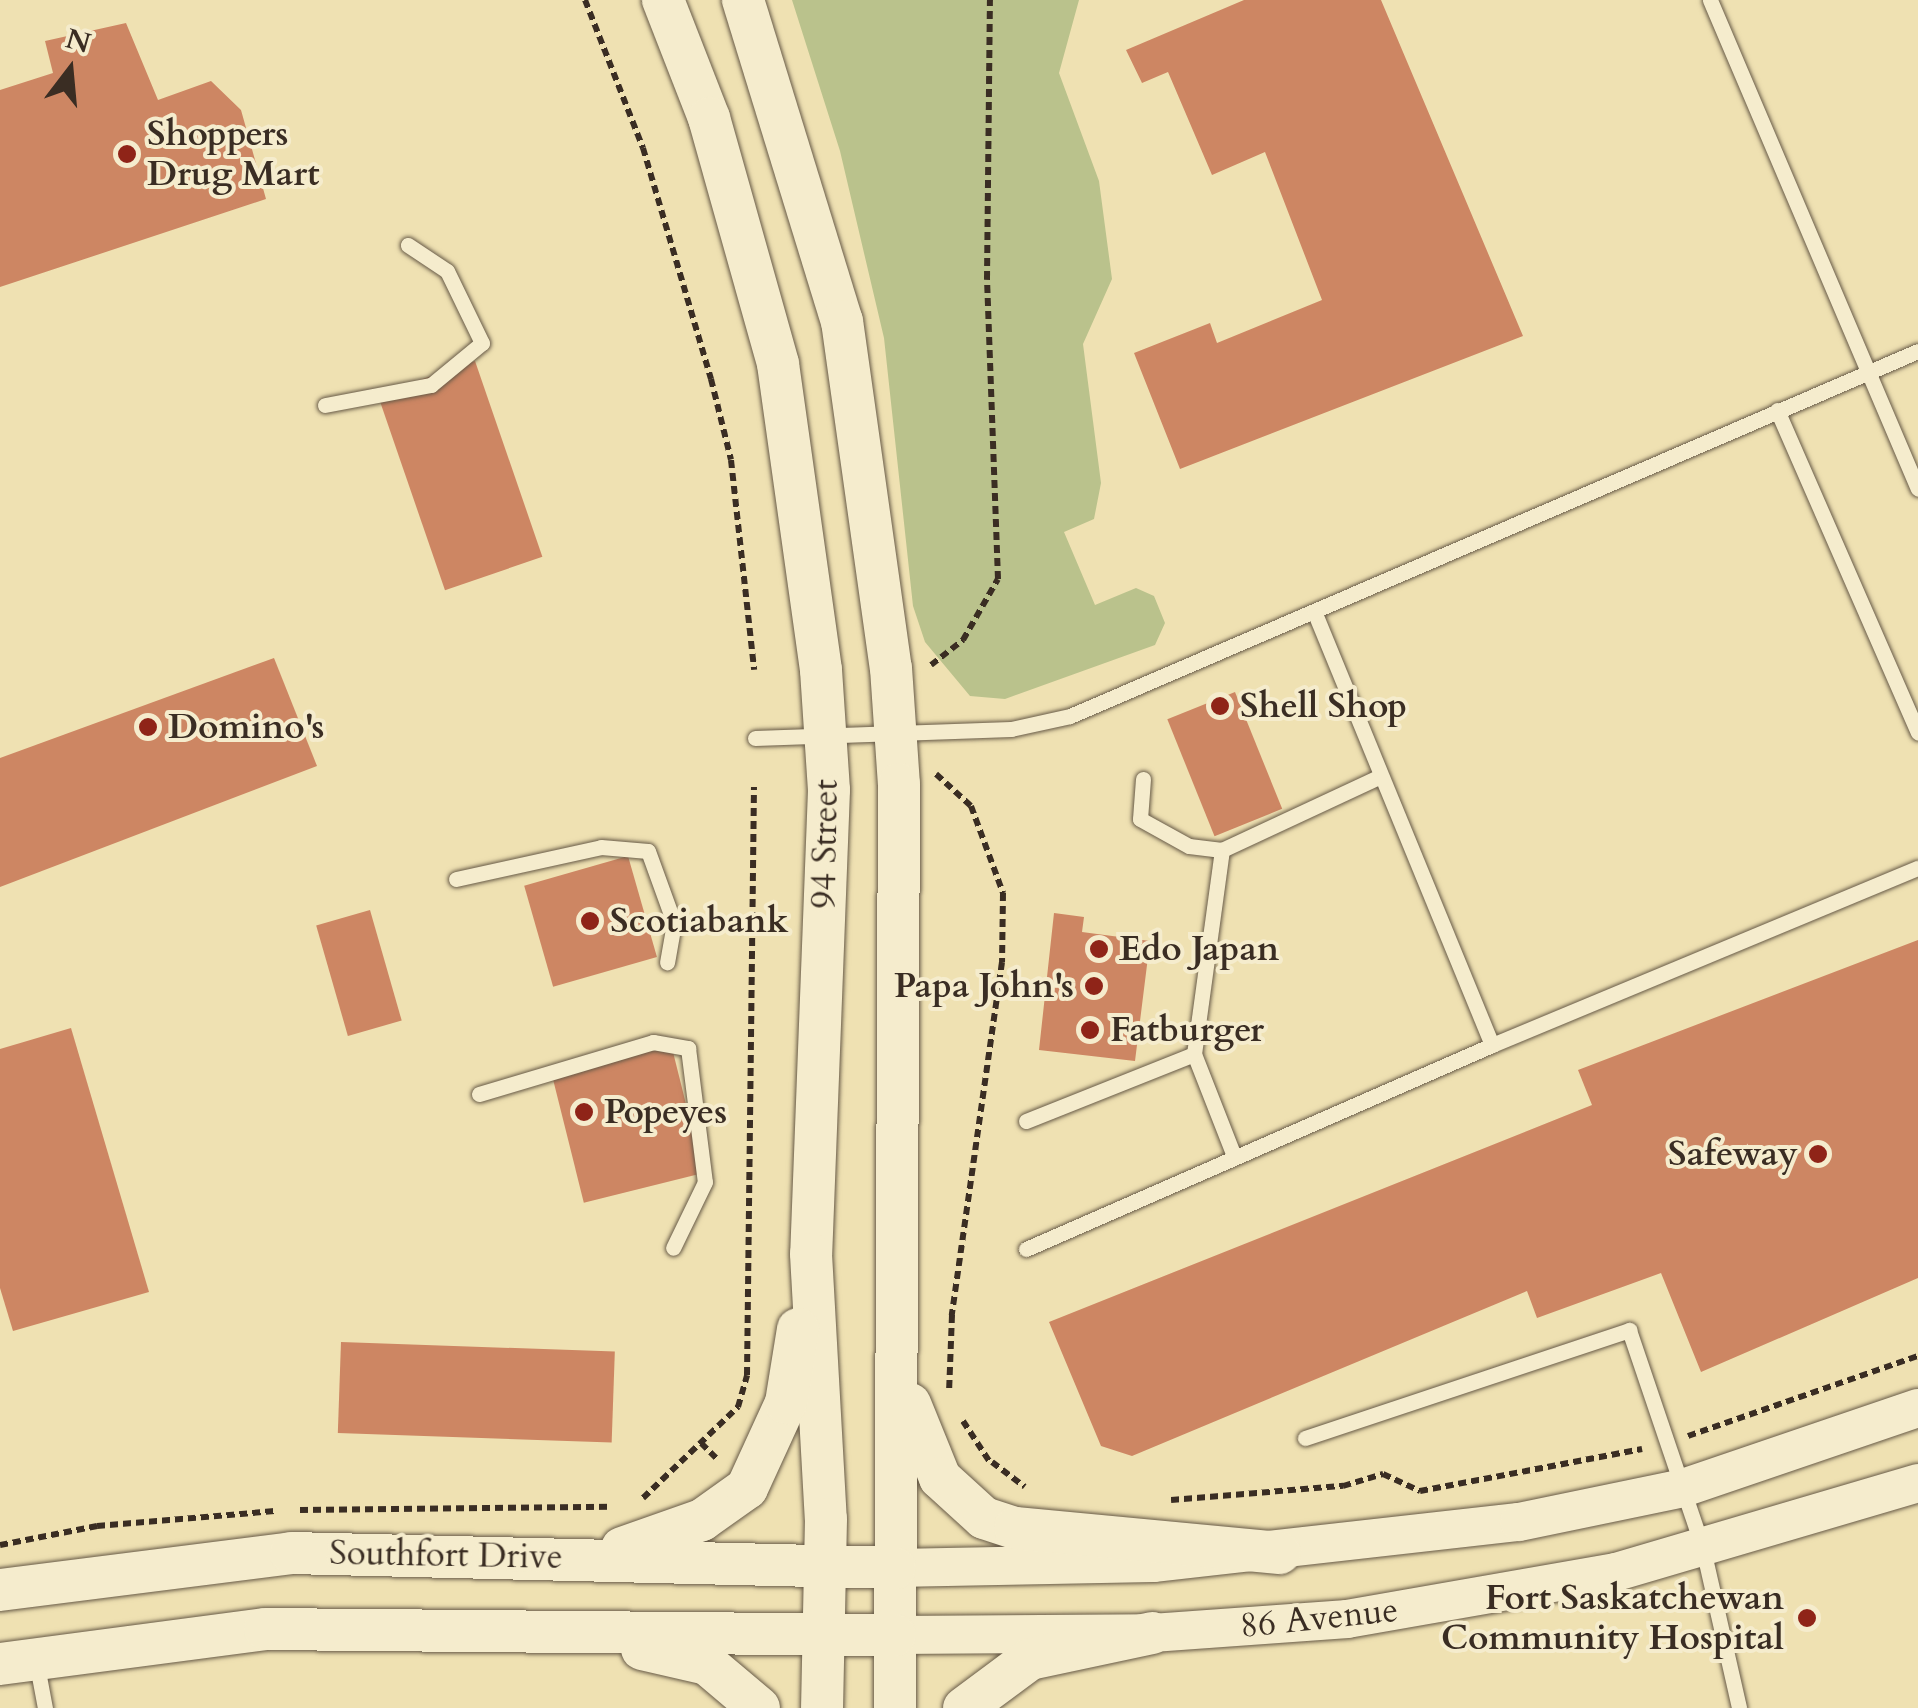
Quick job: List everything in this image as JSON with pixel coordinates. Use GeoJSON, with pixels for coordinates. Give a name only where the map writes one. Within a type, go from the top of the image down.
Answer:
{"type":"FeatureCollection","features":[{"type":"Feature","properties":{"kind":"main road","name":"94 Street"},"geometry":{"type":"LineString","coordinates":[[663,0],[709,118],[778,364],[824,735],[811,1254],[824,1566],[822,1708]]}},
{"type":"Feature","properties":{"kind":"main road","name":"94 Street"},"geometry":{"type":"LineString","coordinates":[[744,0],[842,321],[896,732],[895,1708]]}},
{"type":"Feature","properties":{"kind":"main road"},"geometry":{"type":"LineString","coordinates":[[594,1557],[702,1520],[747,1488],[786,1402],[811,1254]]}},
{"type":"Feature","properties":{"kind":"main road"},"geometry":{"type":"LineString","coordinates":[[898,1364],[926,1456],[960,1500],[984,1518],[1015,1528],[1280,1553]]}},
{"type":"Feature","properties":{"kind":"main road","name":"Southfort Drive"},"geometry":{"type":"LineString","coordinates":[[0,1590],[291,1553],[594,1557],[895,1568]]}},
{"type":"Feature","properties":{"kind":"main road"},"geometry":{"type":"LineString","coordinates":[[508,1628],[689,1658],[734,1682],[759,1708]]}},
{"type":"Feature","properties":{"kind":"main road","name":"Southfort Drive"},"geometry":{"type":"LineString","coordinates":[[18,1660],[265,1629],[823,1633]]}},
{"type":"Feature","properties":{"kind":"main road","name":"86 Avenue"},"geometry":{"type":"LineString","coordinates":[[823,1633],[895,1635]]}},
{"type":"Feature","properties":{"kind":"main road"},"geometry":{"type":"LineString","coordinates":[[964,1708],[1030,1659],[1152,1633]]}},
{"type":"Feature","properties":{"kind":"street","name":"86 Avenue"},"geometry":{"type":"LineString","coordinates":[[895,1568],[1280,1553],[1518,1522],[1683,1488],[1918,1408]]}},
{"type":"Feature","properties":{"kind":"street","name":"86 Avenue"},"geometry":{"type":"LineString","coordinates":[[895,1635],[1152,1633],[1347,1619],[1520,1592],[1703,1549],[1918,1482]]}},
{"type":"Feature","properties":{"kind":"lane"},"geometry":{"type":"LineString","coordinates":[[1710,0],[1918,489]]}},
{"type":"Feature","properties":{"kind":"lane"},"geometry":{"type":"LineString","coordinates":[[325,405],[431,384],[482,342],[447,271],[408,245]]}},
{"type":"Feature","properties":{"kind":"lane"},"geometry":{"type":"LineString","coordinates":[[756,738],[1038,726],[1314,612],[1918,351]]}},
{"type":"Feature","properties":{"kind":"lane"},"geometry":{"type":"LineString","coordinates":[[1776,410],[1918,733]]}},
{"type":"Feature","properties":{"kind":"lane"},"geometry":{"type":"LineString","coordinates":[[1314,612],[1492,1045]]}},
{"type":"Feature","properties":{"kind":"lane"},"geometry":{"type":"LineString","coordinates":[[1143,778],[1140,820],[1189,846],[1222,850],[1381,776]]}},
{"type":"Feature","properties":{"kind":"lane"},"geometry":{"type":"LineString","coordinates":[[456,879],[601,847],[648,851],[676,936],[667,962]]}},
{"type":"Feature","properties":{"kind":"lane"},"geometry":{"type":"LineString","coordinates":[[1222,850],[1194,1054],[1234,1156]]}},
{"type":"Feature","properties":{"kind":"lane"},"geometry":{"type":"LineString","coordinates":[[1026,1249],[1492,1045],[1918,868]]}},
{"type":"Feature","properties":{"kind":"lane"},"geometry":{"type":"LineString","coordinates":[[479,1094],[654,1042],[688,1048],[705,1182],[673,1248]]}},
{"type":"Feature","properties":{"kind":"lane"},"geometry":{"type":"LineString","coordinates":[[1026,1121],[1194,1054]]}},
{"type":"Feature","properties":{"kind":"lane"},"geometry":{"type":"LineString","coordinates":[[1305,1438],[1629,1330],[1703,1549],[1739,1708]]}},
{"type":"Feature","properties":{"kind":"lane"},"geometry":{"type":"LineString","coordinates":[[18,1660],[45,1708]]}},
{"type":"Feature","properties":{"kind":"path"},"geometry":{"type":"LineString","coordinates":[[585,0],[643,148],[711,379],[731,460],[754,670]]}},
{"type":"Feature","properties":{"kind":"path"},"geometry":{"type":"LineString","coordinates":[[930,665],[963,640],[998,578],[987,280],[990,0]]}},
{"type":"Feature","properties":{"kind":"path"},"geometry":{"type":"LineString","coordinates":[[936,773],[971,806],[1003,893],[1002,962],[952,1315],[949,1396],[992,1462],[1038,1492]]}},
{"type":"Feature","properties":{"kind":"path"},"geometry":{"type":"LineString","coordinates":[[0,1545],[228,1514],[628,1506],[729,1418],[748,1358],[754,787]]}},
{"type":"Feature","properties":{"kind":"path"},"geometry":{"type":"LineString","coordinates":[[982,1474],[992,1462]]}},
{"type":"Feature","properties":{"kind":"path"},"geometry":{"type":"LineString","coordinates":[[1163,1500],[1344,1486],[1382,1474],[1420,1491]]}},
{"type":"Feature","properties":{"kind":"green space"},"geometry":{"type":"Polygon","coordinates":[[[792,0],[1079,0],[1059,73],[1099,181],[1112,279],[1083,344],[1101,483],[1094,519],[1064,532],[1095,605],[1136,588],[1154,596],[1165,623],[1155,645],[1005,699],[970,696],[925,642],[913,606],[884,338],[840,151],[792,0]]]}},
{"type":"Feature","properties":{"kind":"building"},"geometry":{"type":"Polygon","coordinates":[[[1244,0],[1381,0],[1523,336],[1180,469],[1134,353],[1210,323],[1217,343],[1322,300],[1265,152],[1212,175],[1168,72],[1142,83],[1126,50],[1244,0]]]}},
{"type":"Feature","properties":{"kind":"building","name":"Shoppers Drug Mart"},"geometry":{"type":"Polygon","coordinates":[[[126,23],[158,100],[211,81],[241,110],[266,199],[0,287],[0,90],[53,73],[45,41],[126,23]]]}},
{"type":"Feature","properties":{"kind":"building"},"geometry":{"type":"Polygon","coordinates":[[[475,361],[542,557],[445,590],[378,395],[475,361]]]}},
{"type":"Feature","properties":{"kind":"building"},"geometry":{"type":"Polygon","coordinates":[[[274,658],[317,766],[0,887],[0,758],[274,658]]]}},
{"type":"Feature","properties":{"kind":"building"},"geometry":{"type":"Polygon","coordinates":[[[1235,692],[1282,809],[1215,836],[1167,719],[1235,692]]]}},
{"type":"Feature","properties":{"kind":"building","name":"Scotiabank"},"geometry":{"type":"Polygon","coordinates":[[[628,856],[657,957],[553,987],[524,886],[628,856]]]}},
{"type":"Feature","properties":{"kind":"building"},"geometry":{"type":"Polygon","coordinates":[[[370,910],[402,1021],[348,1036],[316,925],[370,910]]]}},
{"type":"Feature","properties":{"kind":"building"},"geometry":{"type":"Polygon","coordinates":[[[1054,913],[1084,917],[1082,932],[1150,941],[1135,1061],[1039,1050],[1054,913]]]}},
{"type":"Feature","properties":{"kind":"building"},"geometry":{"type":"Polygon","coordinates":[[[1918,940],[1918,1278],[1701,1372],[1661,1273],[1537,1318],[1527,1291],[1132,1456],[1101,1446],[1049,1322],[1592,1105],[1578,1070],[1918,940]]]}},
{"type":"Feature","properties":{"kind":"building"},"geometry":{"type":"Polygon","coordinates":[[[71,1028],[149,1292],[13,1331],[0,1288],[0,1049],[71,1028]]]}},
{"type":"Feature","properties":{"kind":"building"},"geometry":{"type":"Polygon","coordinates":[[[671,1044],[703,1173],[584,1203],[552,1074],[671,1044]]]}},
{"type":"Feature","properties":{"kind":"building"},"geometry":{"type":"Polygon","coordinates":[[[341,1342],[615,1352],[612,1443],[338,1433],[341,1342]]]}},
{"type":"Feature","properties":{"kind":"place","name":"Shoppers Drug Mart"},"geometry":{"type":"Point","coordinates":[127,154]}},
{"type":"Feature","properties":{"kind":"place","name":"Shell Shop"},"geometry":{"type":"Point","coordinates":[1220,706]}},
{"type":"Feature","properties":{"kind":"place","name":"Domino's"},"geometry":{"type":"Point","coordinates":[148,727]}},
{"type":"Feature","properties":{"kind":"place","name":"Scotiabank"},"geometry":{"type":"Point","coordinates":[590,921]}},
{"type":"Feature","properties":{"kind":"place","name":"Edo Japan"},"geometry":{"type":"Point","coordinates":[1099,949]}},
{"type":"Feature","properties":{"kind":"place","name":"Papa John's"},"geometry":{"type":"Point","coordinates":[1094,986]}},
{"type":"Feature","properties":{"kind":"place","name":"Fatburger"},"geometry":{"type":"Point","coordinates":[1090,1030]}},
{"type":"Feature","properties":{"kind":"place","name":"Popeyes"},"geometry":{"type":"Point","coordinates":[584,1112]}},
{"type":"Feature","properties":{"kind":"place","name":"Safeway"},"geometry":{"type":"Point","coordinates":[1818,1154]}},
{"type":"Feature","properties":{"kind":"place","name":"Fort Saskatchewan Community Hospital"},"geometry":{"type":"Point","coordinates":[1807,1618]}}]}
